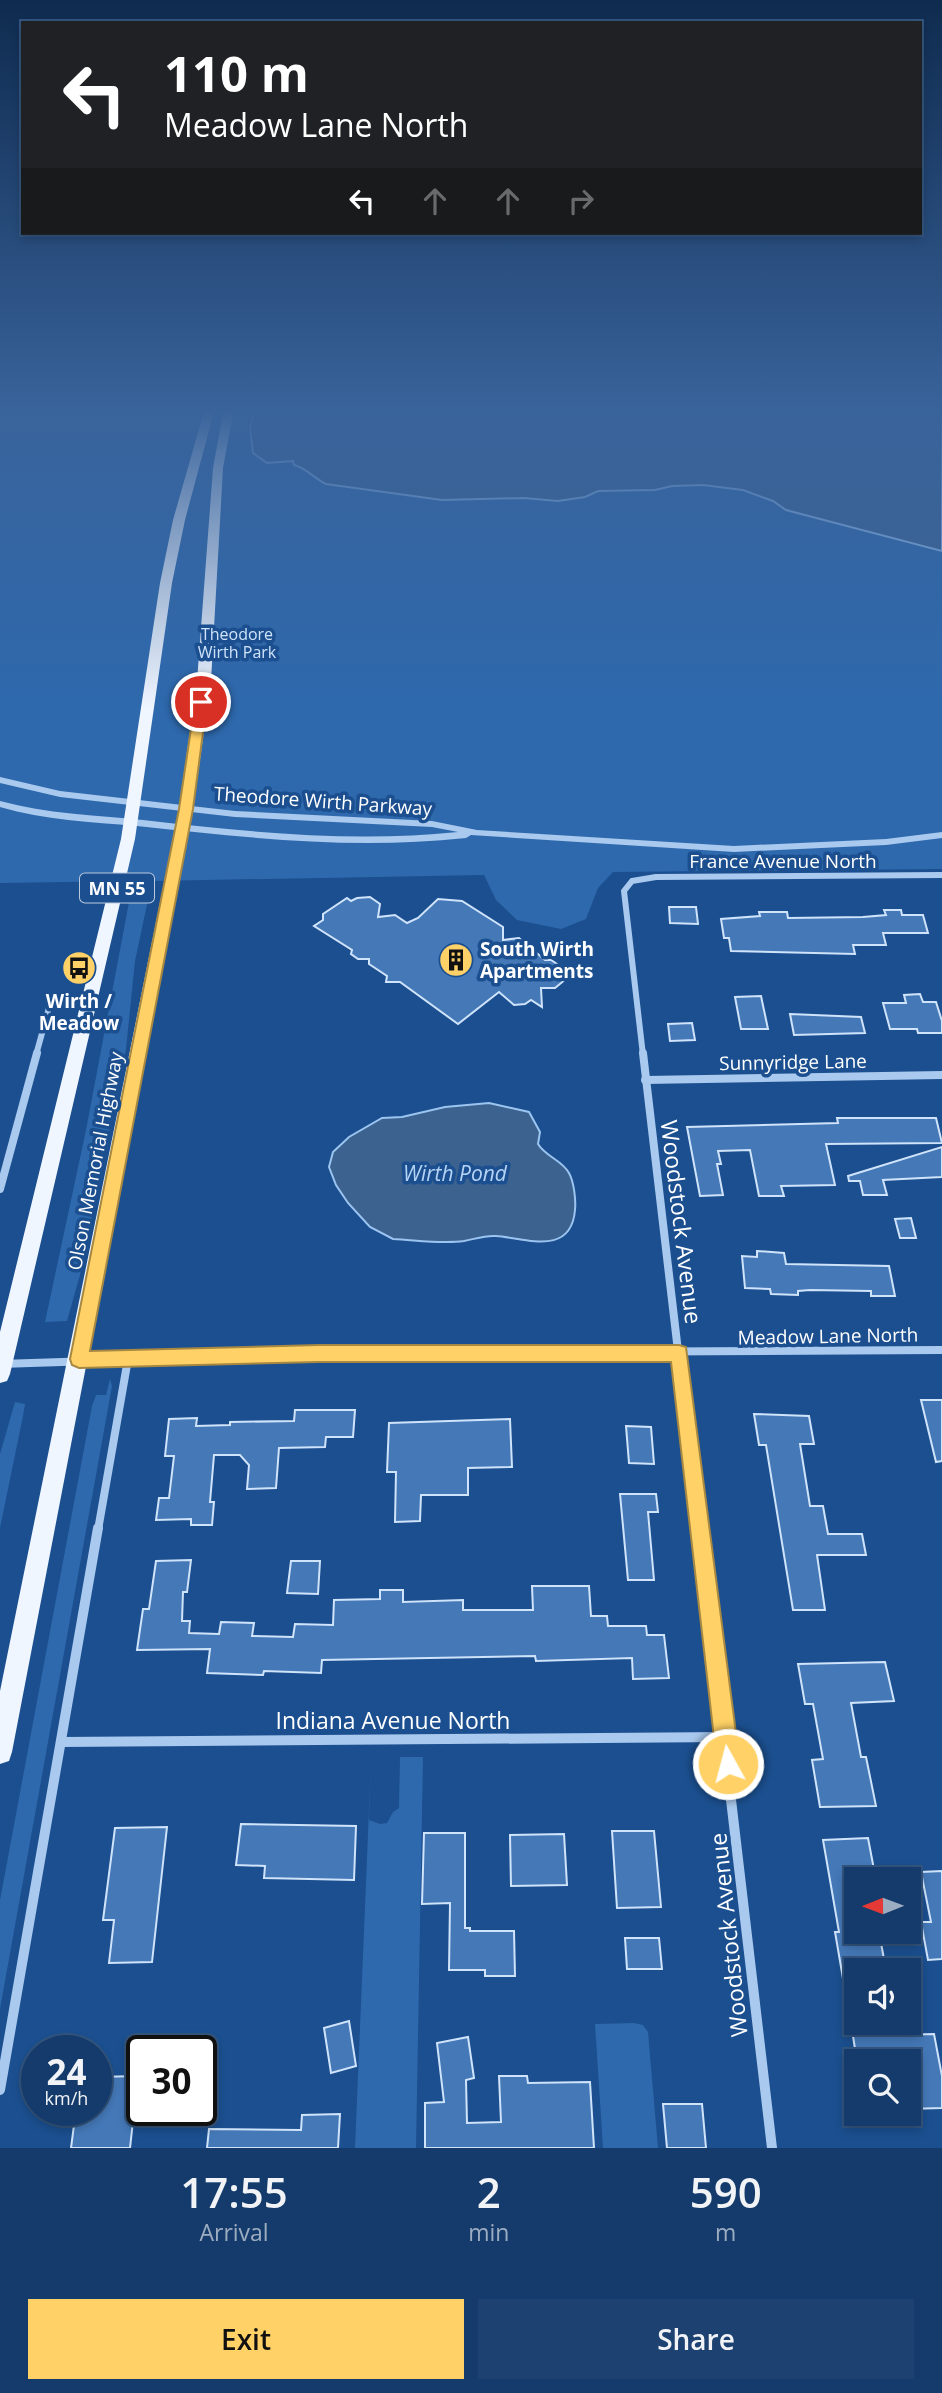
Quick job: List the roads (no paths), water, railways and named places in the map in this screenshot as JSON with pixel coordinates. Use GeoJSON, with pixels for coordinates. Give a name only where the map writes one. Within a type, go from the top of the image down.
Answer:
{"type":"FeatureCollection","features":[{"type":"Feature","properties":{"kind":"main road","name":"Olson Memorial Highway"},"geometry":{"type":"LineString","coordinates":[[1,1367],[132,822],[166,583],[182,508]]}},
{"type":"Feature","properties":{"kind":"main road","name":"Olson Memorial Highway"},"geometry":{"type":"LineString","coordinates":[[0,1752],[186,809],[204,681],[215,508]]}},
{"type":"Feature","properties":{"kind":"street","name":"Theodore Wirth Parkway"},"geometry":{"type":"LineString","coordinates":[[0,779],[38,791],[135,804],[348,821],[432,824],[477,834],[734,849],[849,845],[942,835]]}},
{"type":"Feature","properties":{"kind":"street","name":"Theodore Wirth Parkway"},"geometry":{"type":"LineString","coordinates":[[0,804],[60,818],[132,822],[305,840],[430,840],[477,834]]}},
{"type":"Feature","properties":{"kind":"street","name":"France Avenue North"},"geometry":{"type":"LineString","coordinates":[[627,886],[640,878],[656,877],[942,875]]}},
{"type":"Feature","properties":{"kind":"street","name":"Woodstock Avenue"},"geometry":{"type":"LineString","coordinates":[[627,886],[624,897],[645,1080],[772,2148]]}},
{"type":"Feature","properties":{"kind":"street"},"geometry":{"type":"LineString","coordinates":[[0,1189],[52,997]]}},
{"type":"Feature","properties":{"kind":"street","name":"Sunnyridge Lane"},"geometry":{"type":"LineString","coordinates":[[645,1080],[942,1075]]}},
{"type":"Feature","properties":{"kind":"street","name":"Meadow Lane North"},"geometry":{"type":"LineString","coordinates":[[1,1367],[79,1359],[337,1353],[942,1350]]}},
{"type":"Feature","properties":{"kind":"street"},"geometry":{"type":"LineString","coordinates":[[0,2090],[128,1359]]}},
{"type":"Feature","properties":{"kind":"street","name":"Indiana Avenue North"},"geometry":{"type":"LineString","coordinates":[[61,1742],[725,1737]]}},
{"type":"Feature","properties":{"kind":"water"},"geometry":{"type":"Polygon","coordinates":[[[783,508],[942,508],[942,551],[783,508]]]}},
{"type":"Feature","properties":{"kind":"water","name":"Wirth Pond"},"geometry":{"type":"Polygon","coordinates":[[[489,1103],[529,1112],[540,1132],[538,1144],[569,1173],[575,1210],[572,1225],[565,1234],[556,1239],[533,1241],[492,1236],[437,1242],[393,1239],[370,1227],[336,1185],[329,1167],[333,1152],[349,1137],[382,1118],[402,1117],[445,1107],[489,1103]]]}},
{"type":"Feature","properties":{"kind":"place","name":"South Wirth Apartments"},"geometry":{"type":"Point","coordinates":[456,960]}},
{"type":"Feature","properties":{"kind":"place","name":"Wirth / Meadow"},"geometry":{"type":"Point","coordinates":[79,968]}},
{"type":"Feature","properties":{"kind":"park label","name":"Theodore Wirth Park"},"geometry":{"type":"Point","coordinates":[237,643]}}]}
